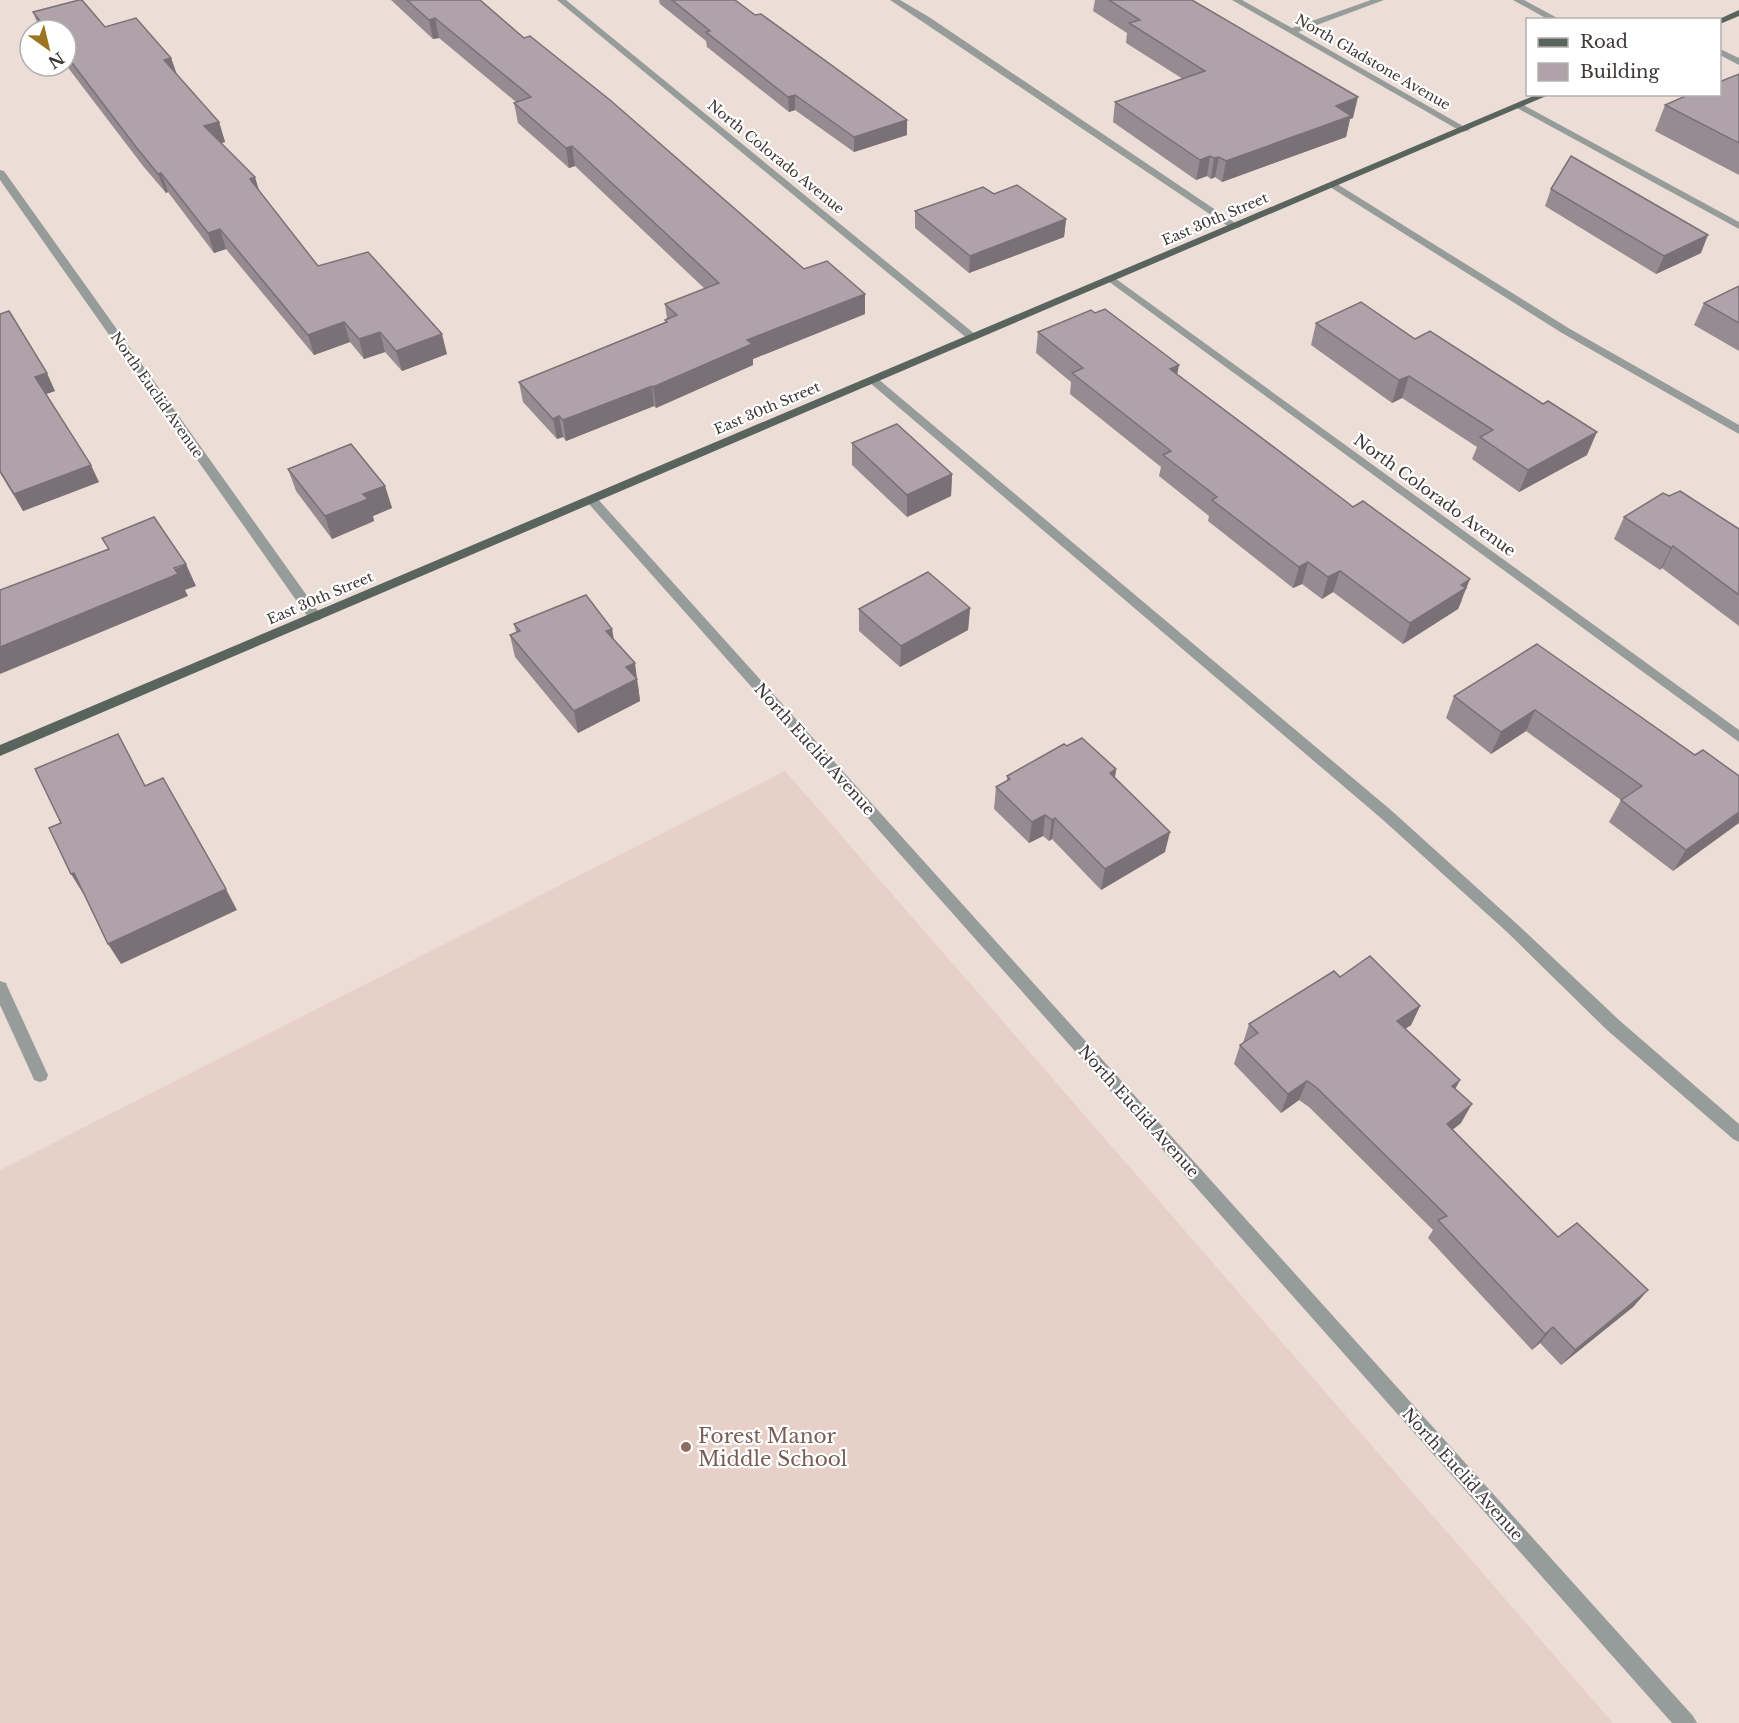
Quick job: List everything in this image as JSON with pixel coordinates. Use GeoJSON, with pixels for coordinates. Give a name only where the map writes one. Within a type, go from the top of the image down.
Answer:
{"type":"FeatureCollection","features":[{"type":"Feature","properties":{"kind":"main road"},"geometry":{"type":"LineString","coordinates":[[1721,20],[1739,13]]}},
{"type":"Feature","properties":{"kind":"main road","name":"East 30th Street"},"geometry":{"type":"LineString","coordinates":[[0,751],[1542,96]]}},
{"type":"Feature","properties":{"kind":"street","name":"North Colorado Avenue"},"geometry":{"type":"LineString","coordinates":[[561,0],[972,338]]}},
{"type":"Feature","properties":{"kind":"street"},"geometry":{"type":"LineString","coordinates":[[894,0],[926,19],[963,46],[1236,227]]}},
{"type":"Feature","properties":{"kind":"street","name":"North Gladstone Avenue"},"geometry":{"type":"LineString","coordinates":[[1236,0],[1465,130]]}},
{"type":"Feature","properties":{"kind":"street"},"geometry":{"type":"LineString","coordinates":[[1291,31],[1380,0]]}},
{"type":"Feature","properties":{"kind":"street"},"geometry":{"type":"LineString","coordinates":[[1517,0],[1553,18]]}},
{"type":"Feature","properties":{"kind":"street"},"geometry":{"type":"LineString","coordinates":[[1721,53],[1739,62]]}},
{"type":"Feature","properties":{"kind":"street"},"geometry":{"type":"LineString","coordinates":[[1520,106],[1739,226]]}},
{"type":"Feature","properties":{"kind":"street","name":"North Euclid Avenue"},"geometry":{"type":"LineString","coordinates":[[0,173],[315,617]]}},
{"type":"Feature","properties":{"kind":"street"},"geometry":{"type":"LineString","coordinates":[[1334,185],[1566,331],[1739,430]]}},
{"type":"Feature","properties":{"kind":"street","name":"North Colorado Avenue"},"geometry":{"type":"LineString","coordinates":[[1112,279],[1739,737]]}},
{"type":"Feature","properties":{"kind":"street"},"geometry":{"type":"LineString","coordinates":[[873,380],[1387,815],[1512,928],[1613,1025],[1739,1134]]}},
{"type":"Feature","properties":{"kind":"street","name":"North Euclid Avenue"},"geometry":{"type":"LineString","coordinates":[[592,500],[1686,1723]]}},
{"type":"Feature","properties":{"kind":"street"},"geometry":{"type":"LineString","coordinates":[[0,987],[40,1075]]}},
{"type":"Feature","properties":{"kind":"shaded area","name":"Forest Manor Middle School"},"geometry":{"type":"Polygon","coordinates":[[[785,771],[1613,1723],[0,1723],[0,1170],[785,771]]]}},
{"type":"Feature","properties":{"kind":"building"},"geometry":{"type":"Polygon","coordinates":[[[82,0],[105,27],[136,18],[171,58],[164,60],[219,122],[204,126],[255,177],[250,179],[318,266],[368,252],[442,334],[396,351],[380,332],[359,339],[344,322],[308,335],[220,229],[208,233],[161,173],[158,174],[136,147],[78,71],[78,18],[38,18],[33,12],[82,0]]]}},
{"type":"Feature","properties":{"kind":"building"},"geometry":{"type":"Polygon","coordinates":[[[407,0],[480,0],[524,38],[530,36],[610,100],[804,269],[827,261],[865,294],[747,340],[752,344],[653,387],[563,420],[559,416],[553,419],[519,382],[667,322],[665,320],[677,315],[665,304],[719,283],[572,146],[566,148],[514,103],[531,97],[435,18],[429,20],[407,0]]]}},
{"type":"Feature","properties":{"kind":"building"},"geometry":{"type":"Polygon","coordinates":[[[672,0],[735,0],[755,15],[761,14],[907,120],[854,137],[795,95],[788,97],[706,32],[710,31],[672,0]]]}},
{"type":"Feature","properties":{"kind":"building"},"geometry":{"type":"Polygon","coordinates":[[[1109,0],[1192,0],[1358,97],[1336,106],[1351,116],[1226,161],[1210,156],[1200,160],[1115,102],[1205,71],[1129,23],[1140,20],[1109,0]]]}},
{"type":"Feature","properties":{"kind":"building"},"geometry":{"type":"Polygon","coordinates":[[[1739,74],[1739,143],[1665,105],[1685,96],[1721,96],[1721,81],[1739,74]]]}},
{"type":"Feature","properties":{"kind":"building"},"geometry":{"type":"Polygon","coordinates":[[[1571,156],[1708,235],[1664,256],[1551,189],[1571,156]]]}},
{"type":"Feature","properties":{"kind":"building"},"geometry":{"type":"Polygon","coordinates":[[[1017,185],[1066,219],[970,256],[915,211],[983,187],[994,194],[1017,185]]]}},
{"type":"Feature","properties":{"kind":"building"},"geometry":{"type":"Polygon","coordinates":[[[1739,286],[1739,323],[1704,303],[1739,286]]]}},
{"type":"Feature","properties":{"kind":"building"},"geometry":{"type":"Polygon","coordinates":[[[1361,302],[1415,339],[1430,331],[1543,404],[1548,401],[1597,432],[1528,470],[1480,437],[1493,430],[1409,376],[1399,380],[1316,323],[1361,302]]]}},
{"type":"Feature","properties":{"kind":"building"},"geometry":{"type":"Polygon","coordinates":[[[1105,309],[1179,365],[1170,369],[1353,507],[1363,501],[1470,579],[1461,585],[1466,588],[1410,623],[1340,571],[1328,577],[1308,562],[1299,567],[1212,500],[1217,497],[1163,455],[1171,451],[1072,373],[1083,368],[1038,332],[1091,310],[1095,313],[1105,309]]]}},
{"type":"Feature","properties":{"kind":"building"},"geometry":{"type":"Polygon","coordinates":[[[9,311],[47,373],[35,377],[91,465],[14,494],[0,471],[0,314],[9,311]]]}},
{"type":"Feature","properties":{"kind":"building"},"geometry":{"type":"Polygon","coordinates":[[[897,424],[952,474],[907,495],[852,443],[897,424]]]}},
{"type":"Feature","properties":{"kind":"building"},"geometry":{"type":"Polygon","coordinates":[[[351,444],[385,486],[363,494],[368,499],[325,516],[288,469],[351,444]]]}},
{"type":"Feature","properties":{"kind":"building"},"geometry":{"type":"Polygon","coordinates":[[[1680,491],[1739,529],[1739,595],[1673,546],[1671,548],[1624,517],[1663,493],[1669,496],[1680,491]]]}},
{"type":"Feature","properties":{"kind":"building"},"geometry":{"type":"Polygon","coordinates":[[[154,517],[186,564],[174,568],[178,574],[0,647],[0,590],[109,549],[102,538],[154,517]]]}},
{"type":"Feature","properties":{"kind":"building"},"geometry":{"type":"Polygon","coordinates":[[[928,572],[970,608],[901,646],[859,609],[928,572]]]}},
{"type":"Feature","properties":{"kind":"building"},"geometry":{"type":"Polygon","coordinates":[[[586,595],[612,629],[606,631],[635,663],[626,667],[637,679],[574,711],[510,635],[520,631],[514,624],[586,595]]]}},
{"type":"Feature","properties":{"kind":"building"},"geometry":{"type":"Polygon","coordinates":[[[1537,644],[1695,755],[1703,750],[1739,776],[1739,812],[1686,850],[1621,800],[1642,786],[1535,710],[1501,732],[1454,696],[1537,644]]]}},
{"type":"Feature","properties":{"kind":"building"},"geometry":{"type":"Polygon","coordinates":[[[118,734],[145,786],[163,778],[226,889],[108,944],[74,873],[71,874],[49,828],[61,823],[35,769],[118,734]]]}},
{"type":"Feature","properties":{"kind":"building"},"geometry":{"type":"Polygon","coordinates":[[[1082,738],[1116,769],[1110,773],[1170,832],[1105,869],[1055,818],[1052,820],[1045,815],[1032,822],[996,787],[1010,779],[1007,776],[1064,744],[1067,746],[1082,738]]]}},
{"type":"Feature","properties":{"kind":"building"},"geometry":{"type":"Polygon","coordinates":[[[1370,956],[1420,1006],[1397,1021],[1460,1080],[1452,1086],[1472,1104],[1447,1124],[1558,1237],[1577,1223],[1648,1290],[1575,1350],[1553,1327],[1545,1334],[1438,1220],[1447,1216],[1317,1088],[1307,1081],[1288,1094],[1240,1045],[1258,1033],[1249,1024],[1334,971],[1340,977],[1370,956]]]}},
{"type":"Feature","properties":{"kind":"place","name":"Forest Manor Middle School"},"geometry":{"type":"Point","coordinates":[686,1447]}}]}
